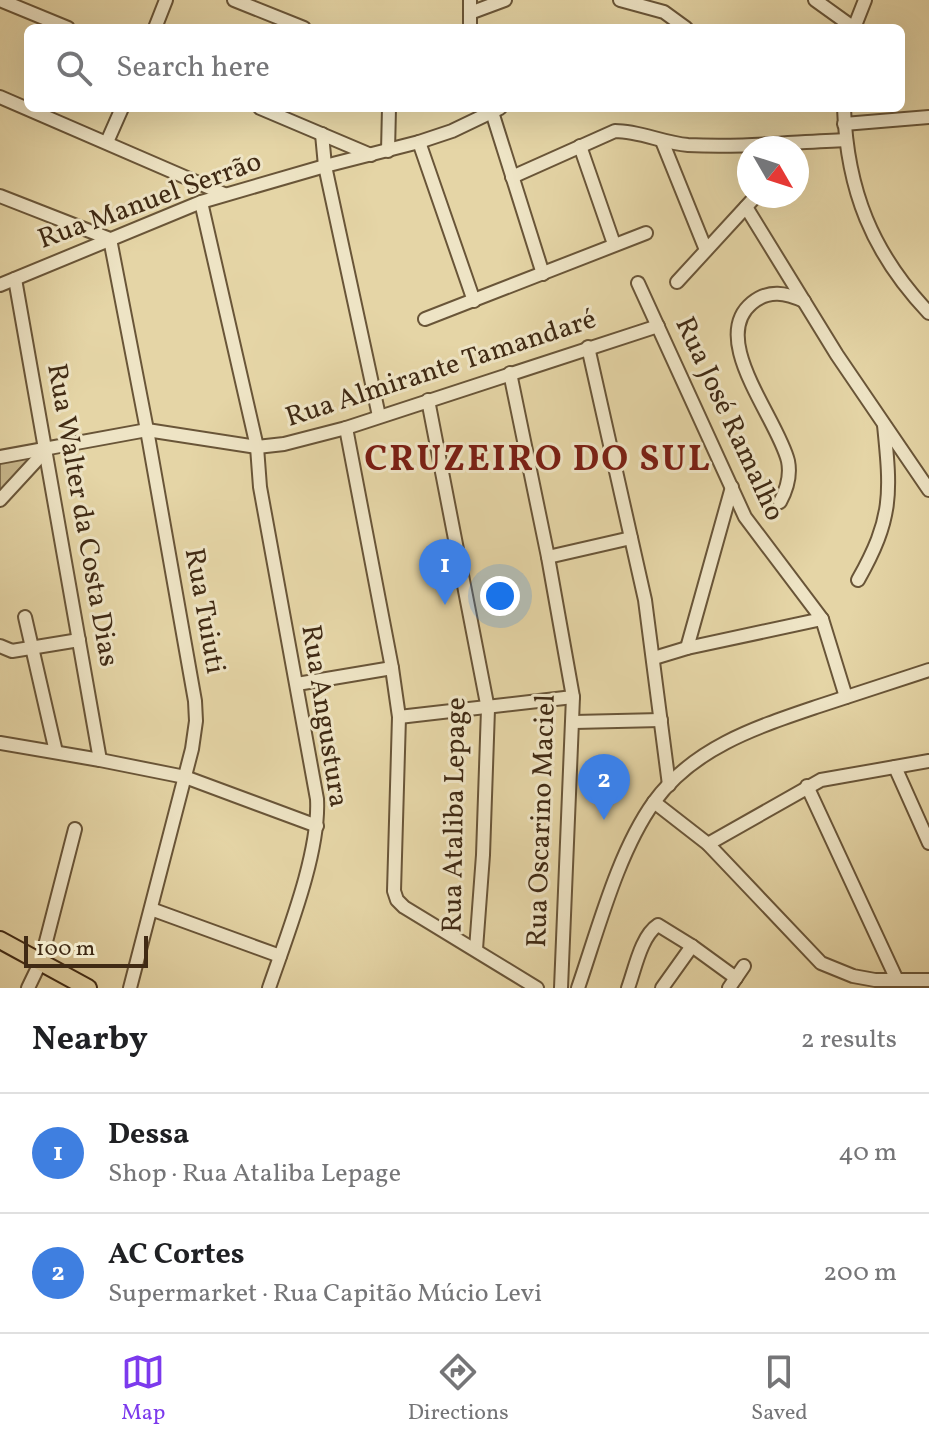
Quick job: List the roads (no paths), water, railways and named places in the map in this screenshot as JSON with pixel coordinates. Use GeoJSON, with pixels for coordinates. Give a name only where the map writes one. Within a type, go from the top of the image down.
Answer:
{"type":"FeatureCollection","features":[{"type":"Feature","properties":{"kind":"main road"},"geometry":{"type":"LineString","coordinates":[[0,940],[88,988]]}},
{"type":"Feature","properties":{"kind":"street"},"geometry":{"type":"LineString","coordinates":[[0,0],[58,24]]}},
{"type":"Feature","properties":{"kind":"street"},"geometry":{"type":"LineString","coordinates":[[157,24],[166,0]]}},
{"type":"Feature","properties":{"kind":"street"},"geometry":{"type":"LineString","coordinates":[[234,0],[294,24]]}},
{"type":"Feature","properties":{"kind":"street"},"geometry":{"type":"LineString","coordinates":[[470,7],[505,0]]}},
{"type":"Feature","properties":{"kind":"street"},"geometry":{"type":"LineString","coordinates":[[620,0],[664,12],[680,24]]}},
{"type":"Feature","properties":{"kind":"street"},"geometry":{"type":"LineString","coordinates":[[815,0],[848,24]]}},
{"type":"Feature","properties":{"kind":"street"},"geometry":{"type":"LineString","coordinates":[[856,24],[865,0]]}},
{"type":"Feature","properties":{"kind":"street"},"geometry":{"type":"LineString","coordinates":[[0,97],[24,107]]}},
{"type":"Feature","properties":{"kind":"street"},"geometry":{"type":"LineString","coordinates":[[36,112],[224,194]]}},
{"type":"Feature","properties":{"kind":"street"},"geometry":{"type":"LineString","coordinates":[[107,142],[120,112]]}},
{"type":"Feature","properties":{"kind":"street"},"geometry":{"type":"LineString","coordinates":[[270,112],[371,155]]}},
{"type":"Feature","properties":{"kind":"street"},"geometry":{"type":"LineString","coordinates":[[388,151],[389,112]]}},
{"type":"Feature","properties":{"kind":"street","name":"Rua Manuel Serrão"},"geometry":{"type":"LineString","coordinates":[[0,285],[201,202],[419,142],[485,112]]}},
{"type":"Feature","properties":{"kind":"street"},"geometry":{"type":"LineString","coordinates":[[487,112],[543,274]]}},
{"type":"Feature","properties":{"kind":"street"},"geometry":{"type":"LineString","coordinates":[[844,112],[850,172],[871,231],[896,275],[929,313]]}},
{"type":"Feature","properties":{"kind":"street"},"geometry":{"type":"LineString","coordinates":[[844,124],[929,117]]}},
{"type":"Feature","properties":{"kind":"street"},"geometry":{"type":"LineString","coordinates":[[512,177],[615,131],[689,145],[737,145]]}},
{"type":"Feature","properties":{"kind":"street"},"geometry":{"type":"LineString","coordinates":[[322,134],[325,166],[379,416]]}},
{"type":"Feature","properties":{"kind":"street"},"geometry":{"type":"LineString","coordinates":[[809,145],[846,140]]}},
{"type":"Feature","properties":{"kind":"street"},"geometry":{"type":"LineString","coordinates":[[662,141],[706,250]]}},
{"type":"Feature","properties":{"kind":"street"},"geometry":{"type":"LineString","coordinates":[[419,142],[474,301]]}},
{"type":"Feature","properties":{"kind":"street"},"geometry":{"type":"LineString","coordinates":[[580,146],[614,244]]}},
{"type":"Feature","properties":{"kind":"street"},"geometry":{"type":"LineString","coordinates":[[0,196],[110,239]]}},
{"type":"Feature","properties":{"kind":"street","name":"Rua Angustura"},"geometry":{"type":"LineString","coordinates":[[201,202],[257,447],[260,487],[314,776],[317,826],[269,988]]}},
{"type":"Feature","properties":{"kind":"street"},"geometry":{"type":"LineString","coordinates":[[677,282],[745,208]]}},
{"type":"Feature","properties":{"kind":"street"},"geometry":{"type":"LineString","coordinates":[[747,208],[929,490]]}},
{"type":"Feature","properties":{"kind":"street"},"geometry":{"type":"LineString","coordinates":[[425,319],[646,233]]}},
{"type":"Feature","properties":{"kind":"street","name":"Rua Tuiuti"},"geometry":{"type":"LineString","coordinates":[[110,239],[195,701],[195,735],[130,988]]}},
{"type":"Feature","properties":{"kind":"street","name":"Rua Walter da Costa Dias"},"geometry":{"type":"LineString","coordinates":[[15,279],[100,760]]}},
{"type":"Feature","properties":{"kind":"street","name":"Rua José Ramalho"},"geometry":{"type":"LineString","coordinates":[[638,283],[756,535],[822,619],[846,697]]}},
{"type":"Feature","properties":{"kind":"street"},"geometry":{"type":"LineString","coordinates":[[780,502],[788,482],[788,462],[741,357],[736,333],[745,309],[759,298],[786,293],[804,301]]}},
{"type":"Feature","properties":{"kind":"street","name":"Rua Almirante Tamandaré"},"geometry":{"type":"LineString","coordinates":[[0,457],[147,430],[257,447],[296,442],[658,326]]}},
{"type":"Feature","properties":{"kind":"street"},"geometry":{"type":"LineString","coordinates":[[588,347],[631,538],[654,658],[669,785]]}},
{"type":"Feature","properties":{"kind":"street","name":"Rua Oscarino Maciel"},"geometry":{"type":"LineString","coordinates":[[510,373],[573,697],[561,988]]}},
{"type":"Feature","properties":{"kind":"street","name":"Rua Ataliba Lepage"},"geometry":{"type":"LineString","coordinates":[[428,400],[488,709],[476,949]]}},
{"type":"Feature","properties":{"kind":"street"},"geometry":{"type":"LineString","coordinates":[[858,580],[876,549],[889,502],[884,422]]}},
{"type":"Feature","properties":{"kind":"street"},"geometry":{"type":"LineString","coordinates":[[346,428],[399,717],[394,891],[397,900],[537,988]]}},
{"type":"Feature","properties":{"kind":"street"},"geometry":{"type":"LineString","coordinates":[[0,500],[47,449]]}},
{"type":"Feature","properties":{"kind":"street"},"geometry":{"type":"LineString","coordinates":[[687,648],[732,487]]}},
{"type":"Feature","properties":{"kind":"street"},"geometry":{"type":"LineString","coordinates":[[548,557],[631,538]]}},
{"type":"Feature","properties":{"kind":"street"},"geometry":{"type":"LineString","coordinates":[[25,617],[56,752]]}},
{"type":"Feature","properties":{"kind":"street"},"geometry":{"type":"LineString","coordinates":[[654,658],[822,619]]}},
{"type":"Feature","properties":{"kind":"street"},"geometry":{"type":"LineString","coordinates":[[0,646],[12,651],[79,640]]}},
{"type":"Feature","properties":{"kind":"street"},"geometry":{"type":"LineString","coordinates":[[297,684],[392,668]]}},
{"type":"Feature","properties":{"kind":"street"},"geometry":{"type":"LineString","coordinates":[[578,988],[629,848],[654,802],[669,785],[700,757],[736,737],[929,670]]}},
{"type":"Feature","properties":{"kind":"street"},"geometry":{"type":"LineString","coordinates":[[399,717],[573,697]]}},
{"type":"Feature","properties":{"kind":"street"},"geometry":{"type":"LineString","coordinates":[[574,722],[661,720]]}},
{"type":"Feature","properties":{"kind":"street"},"geometry":{"type":"LineString","coordinates":[[0,743],[185,777],[317,826]]}},
{"type":"Feature","properties":{"kind":"street"},"geometry":{"type":"LineString","coordinates":[[708,844],[807,786],[832,776],[929,761]]}},
{"type":"Feature","properties":{"kind":"street"},"geometry":{"type":"LineString","coordinates":[[895,767],[929,843]]}},
{"type":"Feature","properties":{"kind":"street"},"geometry":{"type":"LineString","coordinates":[[807,786],[897,980]]}},
{"type":"Feature","properties":{"kind":"street"},"geometry":{"type":"LineString","coordinates":[[654,802],[708,844],[821,963],[853,976],[929,980]]}},
{"type":"Feature","properties":{"kind":"street"},"geometry":{"type":"LineString","coordinates":[[28,988],[41,961],[75,829]]}},
{"type":"Feature","properties":{"kind":"street"},"geometry":{"type":"LineString","coordinates":[[151,909],[280,956]]}},
{"type":"Feature","properties":{"kind":"street"},"geometry":{"type":"LineString","coordinates":[[628,988],[640,952],[655,926],[661,925],[692,946],[732,983],[744,966]]}},
{"type":"Feature","properties":{"kind":"street"},"geometry":{"type":"LineString","coordinates":[[662,988],[692,946]]}},
{"type":"Feature","properties":{"kind":"place","name":"Dessa"},"geometry":{"type":"Point","coordinates":[445,605]}},
{"type":"Feature","properties":{"kind":"place","name":"AC Cortes"},"geometry":{"type":"Point","coordinates":[604,820]}},
{"type":"Feature","properties":{"kind":"district","name":"CRUZEIRO DO SUL"},"geometry":{"type":"Point","coordinates":[538,461]}}]}
